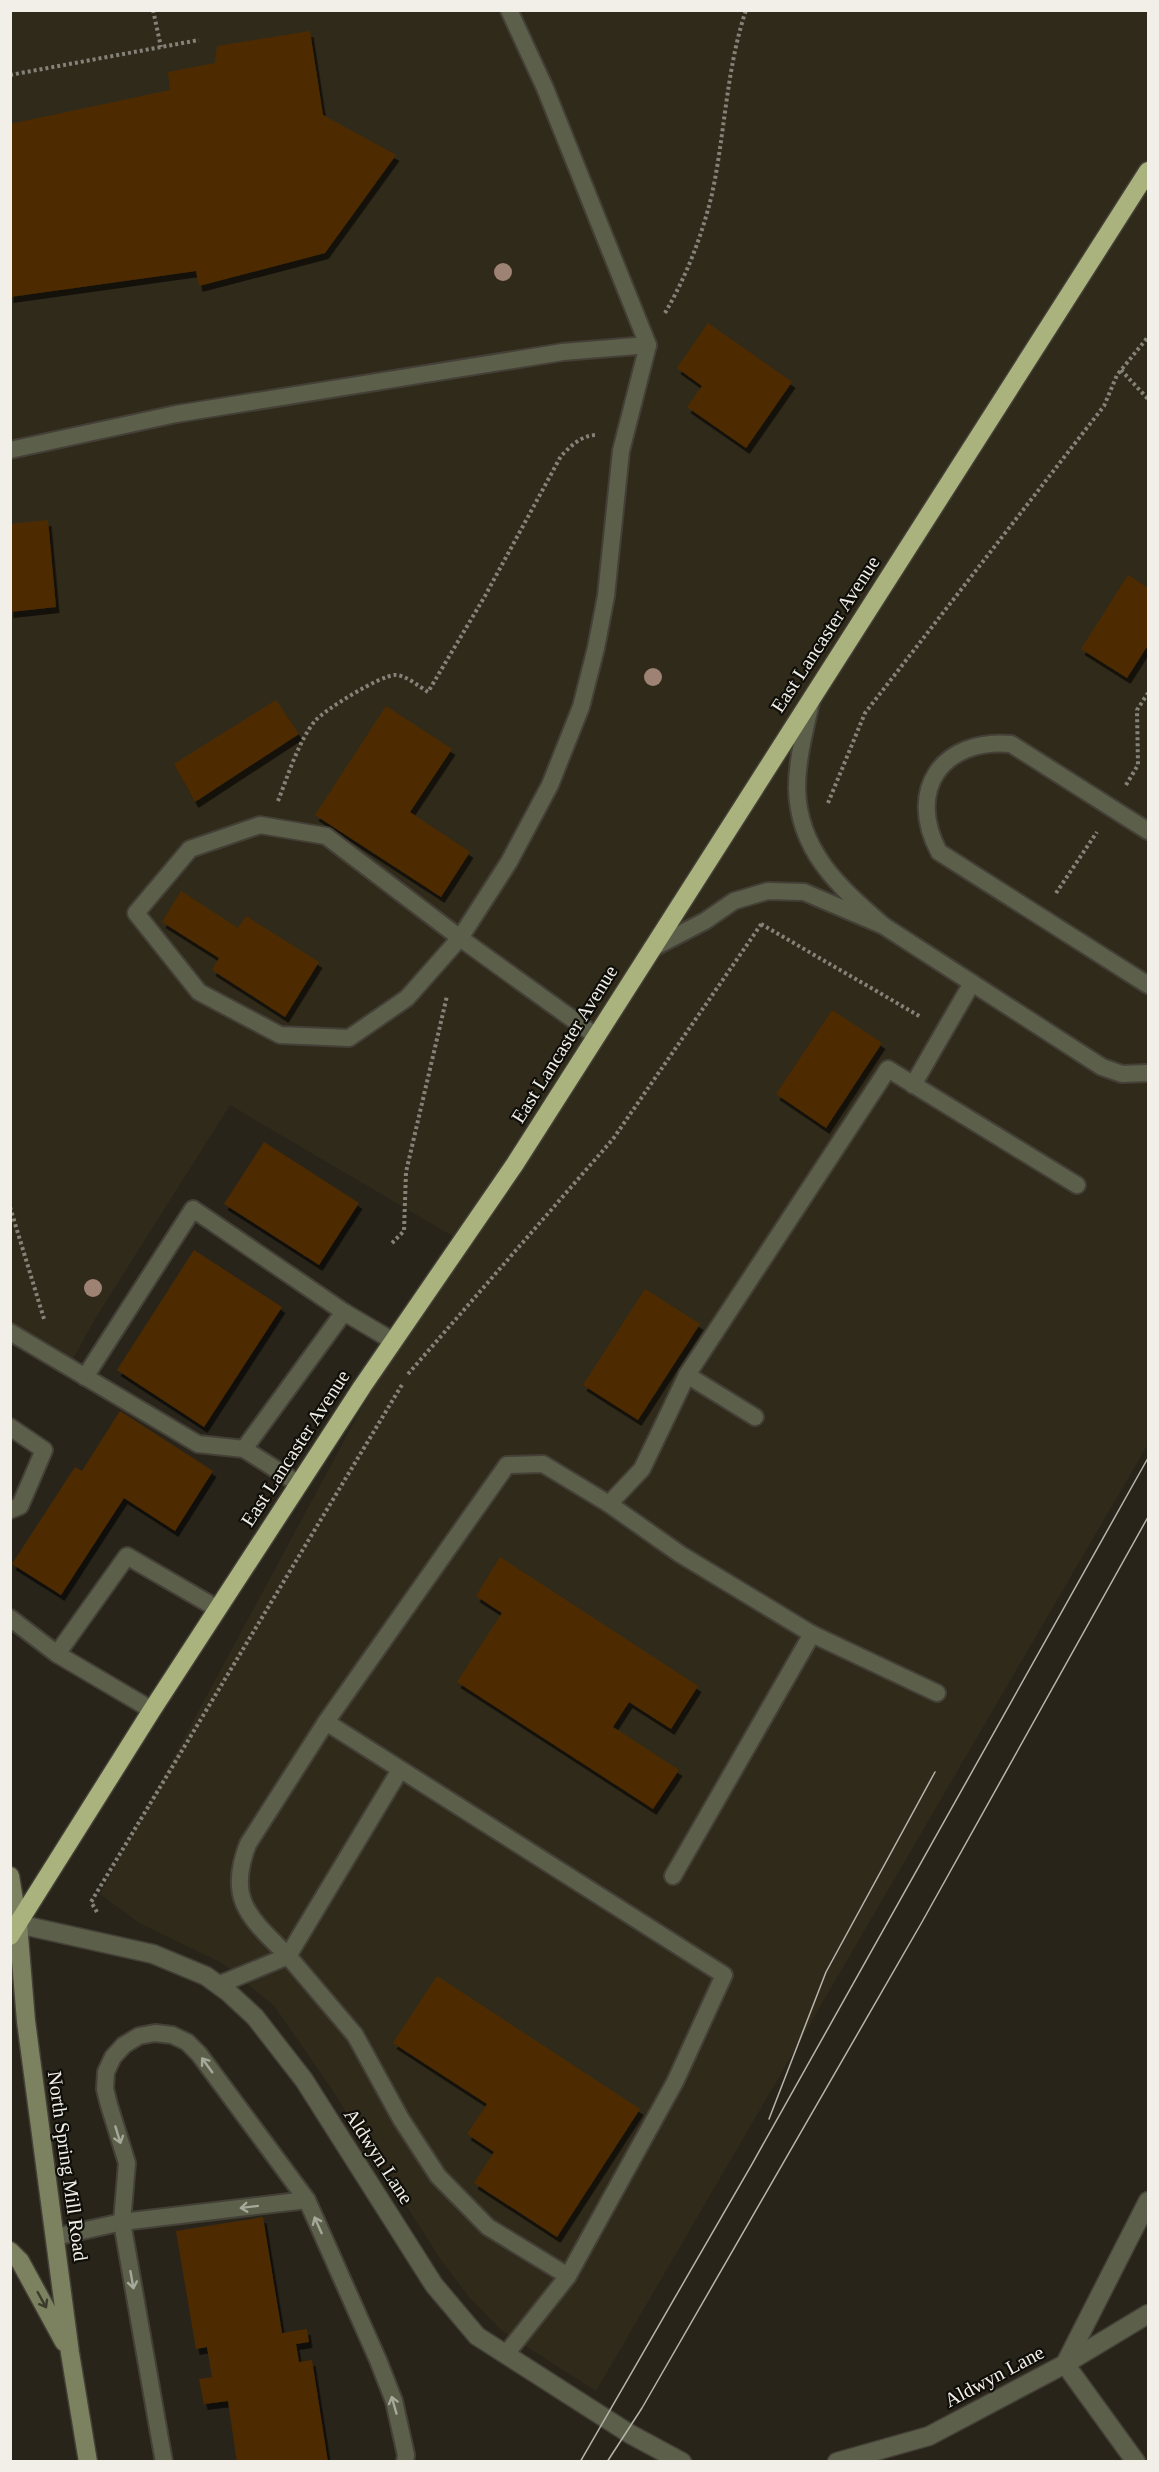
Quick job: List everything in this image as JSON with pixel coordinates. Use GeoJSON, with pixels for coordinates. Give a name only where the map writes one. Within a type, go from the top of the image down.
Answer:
{"type":"FeatureCollection","features":[{"type":"Feature","properties":{"kind":"highway","name":"East Lancaster Avenue"},"geometry":{"type":"LineString","coordinates":[[14,1930],[152,1710],[299,1484],[393,1341],[515,1164],[1149,171]]}},
{"type":"Feature","properties":{"kind":"main road","name":"North Spring Mill Road"},"geometry":{"type":"LineString","coordinates":[[10,1876],[14,1930],[70,2353],[88,2462]]}},
{"type":"Feature","properties":{"kind":"main road"},"geometry":{"type":"LineString","coordinates":[[10,2251],[20,2261],[70,2353]]}},
{"type":"Feature","properties":{"kind":"street","name":"Aldwyn Lane"},"geometry":{"type":"LineString","coordinates":[[14,1930],[90,1940],[153,1954],[206,1976],[218,1985],[255,2018],[304,2080],[434,2285],[477,2336],[630,2434],[682,2462]]}},
{"type":"Feature","properties":{"kind":"street","name":"Aldwyn Lane"},"geometry":{"type":"LineString","coordinates":[[837,2462],[929,2436],[1065,2364],[1149,2201]]}},
{"type":"Feature","properties":{"kind":"street"},"geometry":{"type":"LineString","coordinates":[[1136,2462],[1065,2364],[1149,2314]]}},
{"type":"Feature","properties":{"kind":"lane"},"geometry":{"type":"LineString","coordinates":[[509,10],[545,88],[648,345],[624,437],[606,596],[580,707],[550,785],[509,862],[457,942],[407,998],[349,1038],[280,1035],[199,992],[136,913],[190,849],[260,825],[326,836],[457,942],[596,1036]]}},
{"type":"Feature","properties":{"kind":"lane"},"geometry":{"type":"LineString","coordinates":[[10,450],[176,414],[563,352],[648,345]]}},
{"type":"Feature","properties":{"kind":"lane"},"geometry":{"type":"LineString","coordinates":[[813,696],[801,749],[797,788],[804,827],[820,863],[846,893],[884,926],[1102,1067],[1122,1074],[1149,1073]]}},
{"type":"Feature","properties":{"kind":"lane"},"geometry":{"type":"LineString","coordinates":[[1149,831],[1011,744],[990,742],[970,746],[951,757],[937,772],[928,791],[926,812],[929,833],[939,852],[1149,984]]}},
{"type":"Feature","properties":{"kind":"lane"},"geometry":{"type":"LineString","coordinates":[[651,949],[705,921],[734,901],[774,891],[804,892],[884,926]]}},
{"type":"Feature","properties":{"kind":"lane"},"geometry":{"type":"LineString","coordinates":[[913,1085],[972,983]]}},
{"type":"Feature","properties":{"kind":"lane"},"geometry":{"type":"LineString","coordinates":[[609,1504],[642,1469],[687,1375],[888,1069],[1077,1185]]}},
{"type":"Feature","properties":{"kind":"lane"},"geometry":{"type":"LineString","coordinates":[[85,1377],[193,1209],[344,1312],[393,1341]]}},
{"type":"Feature","properties":{"kind":"lane"},"geometry":{"type":"LineString","coordinates":[[244,1449],[344,1312]]}},
{"type":"Feature","properties":{"kind":"lane"},"geometry":{"type":"LineString","coordinates":[[10,1332],[198,1444],[244,1449],[299,1484]]}},
{"type":"Feature","properties":{"kind":"lane"},"geometry":{"type":"LineString","coordinates":[[687,1375],[755,1417]]}},
{"type":"Feature","properties":{"kind":"lane"},"geometry":{"type":"LineString","coordinates":[[10,1427],[44,1450],[20,1506],[10,1510]]}},
{"type":"Feature","properties":{"kind":"lane"},"geometry":{"type":"LineString","coordinates":[[568,2276],[488,2227],[438,2176],[401,2119],[355,2036],[288,1956],[259,1927],[246,1909],[239,1888],[240,1865],[248,1844],[326,1722],[507,1465],[543,1464],[609,1504],[680,1554],[812,1634],[937,1693]]}},
{"type":"Feature","properties":{"kind":"lane"},"geometry":{"type":"LineString","coordinates":[[57,1654],[127,1556],[218,1609]]}},
{"type":"Feature","properties":{"kind":"lane"},"geometry":{"type":"LineString","coordinates":[[10,1618],[57,1654],[152,1710]]}},
{"type":"Feature","properties":{"kind":"lane"},"geometry":{"type":"LineString","coordinates":[[673,1876],[812,1634]]}},
{"type":"Feature","properties":{"kind":"lane"},"geometry":{"type":"LineString","coordinates":[[326,1722],[724,1975],[675,2082],[568,2276],[506,2354]]}},
{"type":"Feature","properties":{"kind":"lane"},"geometry":{"type":"LineString","coordinates":[[218,1985],[288,1956],[400,1770]]}},
{"type":"Feature","properties":{"kind":"lane"},"geometry":{"type":"LineString","coordinates":[[164,2462],[122,2222],[127,2163],[105,2088],[106,2072],[113,2057],[124,2045],[139,2036],[155,2033],[179,2039],[199,2054],[307,2200],[394,2401],[406,2455],[405,2462]]}},
{"type":"Feature","properties":{"kind":"lane"},"geometry":{"type":"LineString","coordinates":[[55,2237],[122,2222],[307,2200]]}},
{"type":"Feature","properties":{"kind":"path"},"geometry":{"type":"LineString","coordinates":[[153,10],[161,47]]}},
{"type":"Feature","properties":{"kind":"path"},"geometry":{"type":"LineString","coordinates":[[648,345],[684,279],[711,195],[730,81],[747,10]]}},
{"type":"Feature","properties":{"kind":"path"},"geometry":{"type":"LineString","coordinates":[[10,75],[199,40]]}},
{"type":"Feature","properties":{"kind":"path"},"geometry":{"type":"LineString","coordinates":[[804,827],[825,810],[865,713],[1104,406],[1117,375],[1149,337]]}},
{"type":"Feature","properties":{"kind":"path"},"geometry":{"type":"LineString","coordinates":[[1121,370],[1149,399]]}},
{"type":"Feature","properties":{"kind":"path"},"geometry":{"type":"LineString","coordinates":[[271,827],[276,805],[296,756],[315,720],[384,677],[396,675],[428,692],[561,456],[575,442],[590,435],[624,437]]}},
{"type":"Feature","properties":{"kind":"path"},"geometry":{"type":"LineString","coordinates":[[90,1940],[101,1919],[91,1902],[407,1376],[613,1139],[761,924],[768,913],[774,891]]}},
{"type":"Feature","properties":{"kind":"path"},"geometry":{"type":"LineString","coordinates":[[761,924],[945,1030]]}},
{"type":"Feature","properties":{"kind":"path"},"geometry":{"type":"LineString","coordinates":[[392,1243],[404,1231],[406,1172],[453,974],[457,942]]}},
{"type":"Feature","properties":{"kind":"path"},"geometry":{"type":"LineString","coordinates":[[10,1208],[57,1360]]}},
{"type":"Feature","properties":{"kind":"shaded area"},"geometry":{"type":"Polygon","coordinates":[[[10,11],[1148,11],[1148,1444],[596,2391],[502,2331],[469,2297],[441,2260],[327,2082],[275,2007],[224,1964],[139,1923],[100,1894],[372,1389],[461,1241],[230,1105],[95,1319],[68,1368],[11,1338],[10,11]]]}},
{"type":"Feature","properties":{"kind":"building"},"geometry":{"type":"Polygon","coordinates":[[[310,31],[323,115],[396,155],[325,253],[199,286],[196,271],[10,297],[10,124],[170,90],[168,72],[215,63],[217,46],[310,31]]]}},
{"type":"Feature","properties":{"kind":"building"},"geometry":{"type":"Polygon","coordinates":[[[708,323],[792,382],[746,448],[687,407],[702,386],[677,368],[708,323]]]}},
{"type":"Feature","properties":{"kind":"building"},"geometry":{"type":"Polygon","coordinates":[[[48,520],[56,607],[10,612],[10,524],[48,520]]]}},
{"type":"Feature","properties":{"kind":"building"},"geometry":{"type":"Polygon","coordinates":[[[1128,575],[1148,588],[1148,645],[1127,678],[1081,649],[1128,575]]]}},
{"type":"Feature","properties":{"kind":"building"},"geometry":{"type":"Polygon","coordinates":[[[276,700],[299,734],[195,802],[174,764],[276,700]]]}},
{"type":"Feature","properties":{"kind":"building"},"geometry":{"type":"Polygon","coordinates":[[[386,706],[452,749],[410,812],[470,852],[441,897],[315,815],[386,706]]]}},
{"type":"Feature","properties":{"kind":"building"},"geometry":{"type":"Polygon","coordinates":[[[181,891],[238,928],[246,916],[319,962],[285,1017],[212,970],[219,958],[162,922],[181,891]]]}},
{"type":"Feature","properties":{"kind":"building"},"geometry":{"type":"Polygon","coordinates":[[[832,1010],[882,1043],[826,1128],[776,1094],[832,1010]]]}},
{"type":"Feature","properties":{"kind":"building"},"geometry":{"type":"Polygon","coordinates":[[[264,1142],[359,1203],[319,1265],[224,1204],[264,1142]]]}},
{"type":"Feature","properties":{"kind":"building"},"geometry":{"type":"Polygon","coordinates":[[[194,1250],[282,1307],[204,1427],[117,1370],[194,1250]]]}},
{"type":"Feature","properties":{"kind":"building"},"geometry":{"type":"Polygon","coordinates":[[[645,1289],[700,1324],[638,1420],[583,1385],[645,1289]]]}},
{"type":"Feature","properties":{"kind":"building"},"geometry":{"type":"Polygon","coordinates":[[[120,1411],[213,1471],[175,1531],[124,1498],[61,1595],[12,1564],[75,1467],[82,1471],[120,1411]]]}},
{"type":"Feature","properties":{"kind":"building"},"geometry":{"type":"Polygon","coordinates":[[[500,1557],[698,1686],[671,1729],[629,1702],[613,1727],[679,1770],[653,1809],[457,1682],[502,1613],[476,1596],[500,1557]]]}},
{"type":"Feature","properties":{"kind":"building"},"geometry":{"type":"Polygon","coordinates":[[[437,1976],[640,2109],[557,2237],[474,2183],[494,2152],[467,2134],[487,2104],[393,2043],[437,1976]]]}},
{"type":"Feature","properties":{"kind":"building"},"geometry":{"type":"Polygon","coordinates":[[[263,2217],[282,2333],[307,2329],[309,2342],[296,2344],[299,2362],[312,2360],[328,2462],[237,2462],[228,2401],[204,2404],[199,2379],[212,2377],[207,2347],[196,2349],[176,2231],[263,2217]]]}},
{"type":"Feature","properties":{"kind":"tram line"},"geometry":{"type":"LineString","coordinates":[[580,2462],[752,2164],[1148,1458]]}},
{"type":"Feature","properties":{"kind":"tram line"},"geometry":{"type":"LineString","coordinates":[[607,2462],[642,2408],[922,1922],[1148,1517]]}},
{"type":"Feature","properties":{"kind":"tram line"},"geometry":{"type":"LineString","coordinates":[[769,2119],[826,1972],[935,1772]]}}]}
